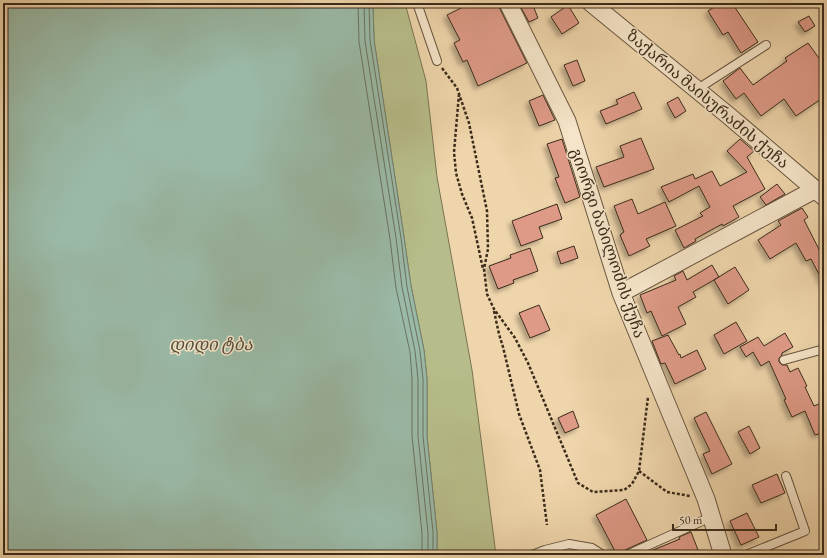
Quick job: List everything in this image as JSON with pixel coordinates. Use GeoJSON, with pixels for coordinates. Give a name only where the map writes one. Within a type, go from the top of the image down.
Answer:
{"type":"FeatureCollection","features":[{"type":"Feature","properties":{"kind":"street","name":"გიორგი ბაბილოძის ქუჩა"},"geometry":{"type":"LineString","coordinates":[[508,3],[567,121],[621,293],[706,499],[724,555]]}},
{"type":"Feature","properties":{"kind":"street","name":"ზაქარია მაისურაძის ქუჩა"},"geometry":{"type":"LineString","coordinates":[[591,3],[820,193]]}},
{"type":"Feature","properties":{"kind":"street"},"geometry":{"type":"LineString","coordinates":[[621,293],[820,193]]}},
{"type":"Feature","properties":{"kind":"lane"},"geometry":{"type":"LineString","coordinates":[[417,3],[437,61]]}},
{"type":"Feature","properties":{"kind":"lane"},"geometry":{"type":"LineString","coordinates":[[696,90],[766,45]]}},
{"type":"Feature","properties":{"kind":"lane"},"geometry":{"type":"LineString","coordinates":[[784,360],[824,349]]}},
{"type":"Feature","properties":{"kind":"lane"},"geometry":{"type":"LineString","coordinates":[[746,555],[805,531],[786,476]]}},
{"type":"Feature","properties":{"kind":"lane"},"geometry":{"type":"LineString","coordinates":[[627,555],[711,517]]}},
{"type":"Feature","properties":{"kind":"lane"},"geometry":{"type":"LineString","coordinates":[[532,555],[569,544],[592,548],[603,555]]}},
{"type":"Feature","properties":{"kind":"path"},"geometry":{"type":"LineString","coordinates":[[437,61],[457,88],[470,123],[487,211],[488,250],[484,269]]}},
{"type":"Feature","properties":{"kind":"path"},"geometry":{"type":"LineString","coordinates":[[459,93],[454,152],[456,173],[462,194],[472,218],[484,269],[487,294],[494,309],[515,338],[528,363],[578,483],[593,492],[624,490],[632,484],[639,471],[648,392]]}},
{"type":"Feature","properties":{"kind":"path"},"geometry":{"type":"LineString","coordinates":[[494,309],[519,414],[540,470],[547,525]]}},
{"type":"Feature","properties":{"kind":"path"},"geometry":{"type":"LineString","coordinates":[[639,471],[666,492],[706,499]]}},
{"type":"Feature","properties":{"kind":"green space"},"geometry":{"type":"Polygon","coordinates":[[[373,3],[405,3],[426,81],[437,177],[472,370],[496,555],[437,555],[437,532],[427,436],[427,379],[424,350],[411,286],[374,40],[373,3]]]}},
{"type":"Feature","properties":{"kind":"water","name":"დიდი ტბა"},"geometry":{"type":"Polygon","coordinates":[[[3,3],[373,3],[374,40],[411,286],[424,350],[427,379],[427,436],[437,532],[437,555],[3,555],[3,3]]]}},
{"type":"Feature","properties":{"kind":"building"},"geometry":{"type":"Polygon","coordinates":[[[471,3],[498,3],[527,63],[478,86],[467,60],[463,62],[454,43],[460,40],[447,15],[471,3]]]}},
{"type":"Feature","properties":{"kind":"building"},"geometry":{"type":"Polygon","coordinates":[[[527,3],[532,3],[538,18],[529,22],[520,6],[527,3]]]}},
{"type":"Feature","properties":{"kind":"building"},"geometry":{"type":"Polygon","coordinates":[[[720,3],[732,3],[758,42],[741,53],[728,32],[723,35],[708,11],[720,3]]]}},
{"type":"Feature","properties":{"kind":"building"},"geometry":{"type":"Polygon","coordinates":[[[568,5],[579,23],[562,34],[551,17],[568,5]]]}},
{"type":"Feature","properties":{"kind":"building"},"geometry":{"type":"Polygon","coordinates":[[[809,16],[815,26],[805,32],[798,22],[809,16]]]}},
{"type":"Feature","properties":{"kind":"building"},"geometry":{"type":"Polygon","coordinates":[[[808,43],[824,65],[824,97],[796,116],[784,99],[761,116],[744,93],[736,99],[723,81],[740,68],[753,85],[787,61],[785,58],[808,43]]]}},
{"type":"Feature","properties":{"kind":"building"},"geometry":{"type":"Polygon","coordinates":[[[577,60],[585,81],[573,86],[564,65],[577,60]]]}},
{"type":"Feature","properties":{"kind":"building"},"geometry":{"type":"Polygon","coordinates":[[[634,92],[642,109],[606,124],[600,111],[618,104],[616,100],[634,92]]]}},
{"type":"Feature","properties":{"kind":"building"},"geometry":{"type":"Polygon","coordinates":[[[543,95],[555,120],[539,126],[529,101],[543,95]]]}},
{"type":"Feature","properties":{"kind":"building"},"geometry":{"type":"Polygon","coordinates":[[[678,97],[686,111],[675,118],[667,103],[678,97]]]}},
{"type":"Feature","properties":{"kind":"building"},"geometry":{"type":"Polygon","coordinates":[[[641,138],[654,169],[604,187],[596,167],[624,157],[620,146],[641,138]]]}},
{"type":"Feature","properties":{"kind":"building"},"geometry":{"type":"Polygon","coordinates":[[[562,139],[580,197],[565,203],[555,178],[559,177],[547,144],[562,139]]]}},
{"type":"Feature","properties":{"kind":"building"},"geometry":{"type":"Polygon","coordinates":[[[740,139],[754,151],[747,157],[765,189],[733,206],[739,217],[723,226],[722,224],[695,239],[696,241],[684,248],[675,230],[703,216],[700,213],[710,207],[699,186],[669,202],[661,187],[693,174],[695,179],[712,171],[720,186],[747,172],[727,151],[740,139]]]}},
{"type":"Feature","properties":{"kind":"building"},"geometry":{"type":"Polygon","coordinates":[[[777,184],[785,194],[766,205],[760,197],[777,184]]]}},
{"type":"Feature","properties":{"kind":"building"},"geometry":{"type":"Polygon","coordinates":[[[632,199],[638,214],[665,202],[676,226],[646,239],[650,246],[629,256],[620,235],[624,232],[614,206],[632,199]]]}},
{"type":"Feature","properties":{"kind":"building"},"geometry":{"type":"Polygon","coordinates":[[[557,204],[562,219],[539,227],[543,238],[521,246],[512,221],[557,204]]]}},
{"type":"Feature","properties":{"kind":"building"},"geometry":{"type":"Polygon","coordinates":[[[802,208],[808,217],[804,220],[824,259],[824,284],[811,259],[806,261],[796,243],[770,259],[758,240],[781,225],[778,221],[802,208]]]}},
{"type":"Feature","properties":{"kind":"building"},"geometry":{"type":"Polygon","coordinates":[[[574,246],[578,258],[561,264],[557,252],[574,246]]]}},
{"type":"Feature","properties":{"kind":"building"},"geometry":{"type":"Polygon","coordinates":[[[530,248],[538,271],[513,280],[514,283],[498,289],[489,266],[511,258],[510,255],[530,248]]]}},
{"type":"Feature","properties":{"kind":"building"},"geometry":{"type":"Polygon","coordinates":[[[712,265],[719,277],[693,292],[696,297],[678,307],[686,324],[662,336],[651,311],[647,313],[640,295],[676,280],[674,276],[683,271],[687,280],[712,265]]]}},
{"type":"Feature","properties":{"kind":"building"},"geometry":{"type":"Polygon","coordinates":[[[735,267],[749,290],[728,304],[714,280],[735,267]]]}},
{"type":"Feature","properties":{"kind":"building"},"geometry":{"type":"Polygon","coordinates":[[[539,305],[550,330],[530,338],[519,313],[539,305]]]}},
{"type":"Feature","properties":{"kind":"building"},"geometry":{"type":"Polygon","coordinates":[[[736,322],[747,341],[724,354],[714,335],[736,322]]]}},
{"type":"Feature","properties":{"kind":"building"},"geometry":{"type":"Polygon","coordinates":[[[785,333],[793,347],[782,353],[779,358],[779,362],[782,365],[787,365],[790,372],[798,368],[807,386],[805,387],[814,406],[824,402],[824,432],[815,435],[805,411],[792,417],[784,400],[786,399],[769,361],[761,366],[753,352],[746,357],[740,347],[758,337],[764,346],[785,333]]]}},
{"type":"Feature","properties":{"kind":"building"},"geometry":{"type":"Polygon","coordinates":[[[668,335],[681,358],[697,350],[706,369],[675,384],[665,363],[661,364],[652,341],[668,335]]]}},
{"type":"Feature","properties":{"kind":"building"},"geometry":{"type":"Polygon","coordinates":[[[573,411],[579,427],[565,433],[558,418],[573,411]]]}},
{"type":"Feature","properties":{"kind":"building"},"geometry":{"type":"Polygon","coordinates":[[[706,412],[732,464],[712,474],[703,454],[710,451],[694,418],[706,412]]]}},
{"type":"Feature","properties":{"kind":"building"},"geometry":{"type":"Polygon","coordinates":[[[749,426],[760,448],[750,454],[738,432],[749,426]]]}},
{"type":"Feature","properties":{"kind":"building"},"geometry":{"type":"Polygon","coordinates":[[[777,474],[785,493],[761,503],[752,485],[777,474]]]}},
{"type":"Feature","properties":{"kind":"building"},"geometry":{"type":"Polygon","coordinates":[[[626,499],[647,540],[625,550],[622,554],[617,555],[596,515],[626,499]]]}},
{"type":"Feature","properties":{"kind":"building"},"geometry":{"type":"Polygon","coordinates":[[[747,513],[759,537],[741,545],[730,521],[747,513]]]}},
{"type":"Feature","properties":{"kind":"building"},"geometry":{"type":"Polygon","coordinates":[[[691,532],[700,555],[641,555],[680,539],[679,537],[691,532]]]}}]}
